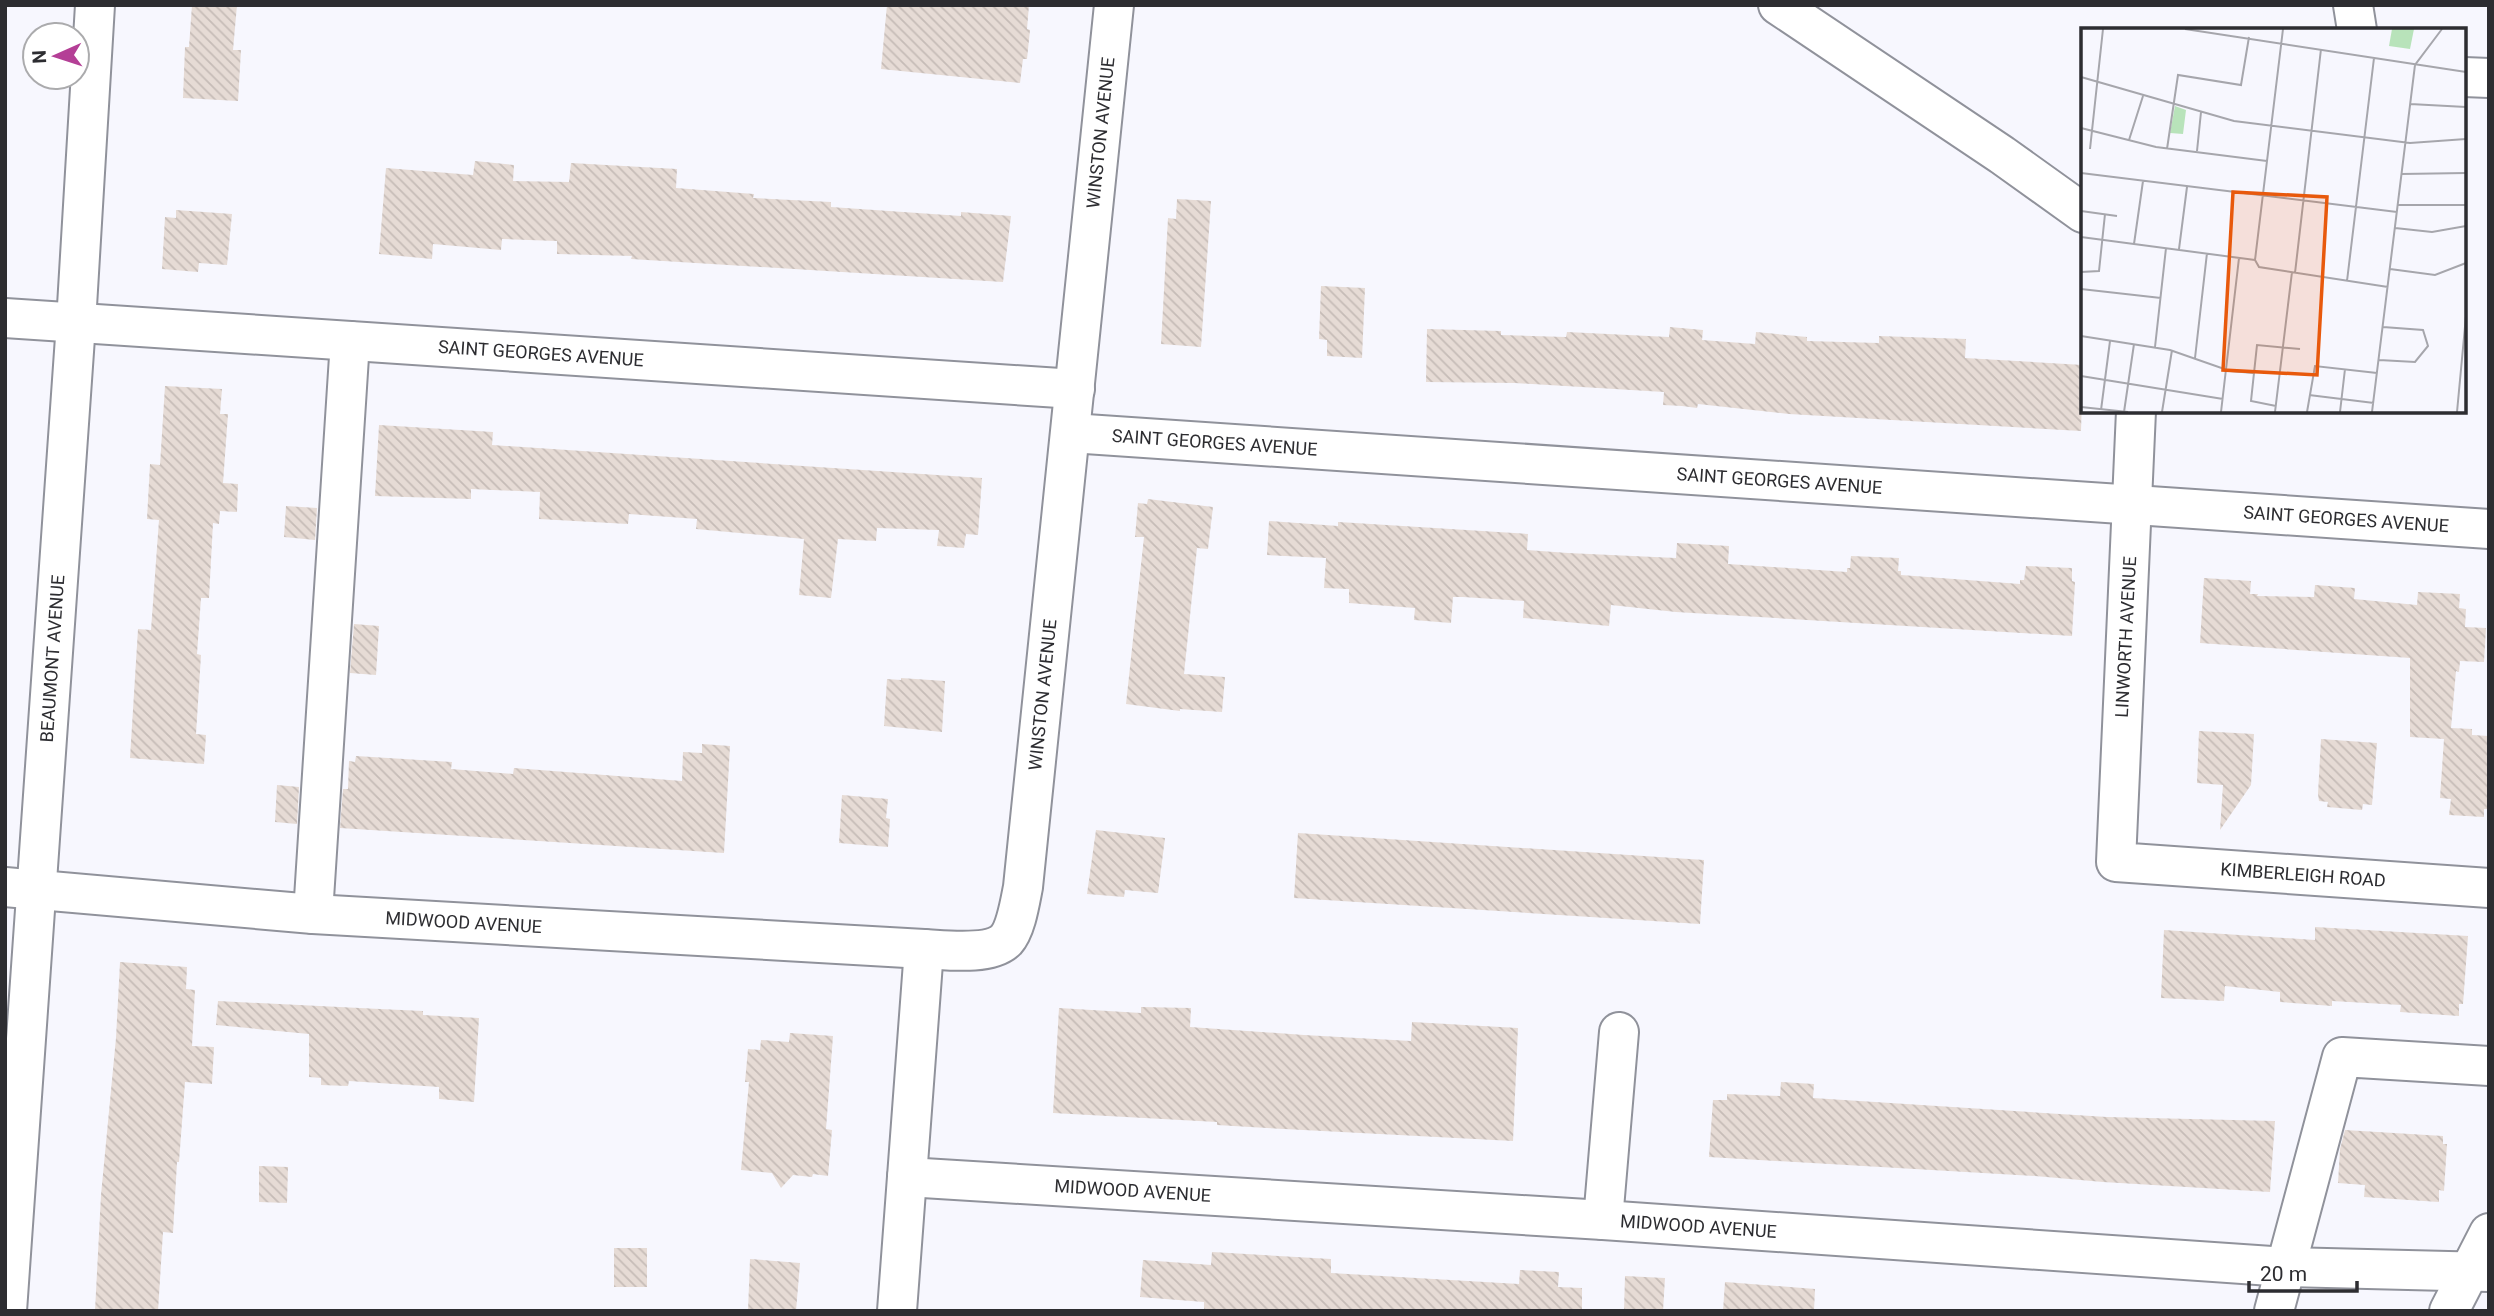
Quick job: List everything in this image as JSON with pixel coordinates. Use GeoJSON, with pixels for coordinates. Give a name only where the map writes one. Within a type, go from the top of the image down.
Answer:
{"type":"FeatureCollection","features":[{"type":"Feature","properties":{"kind":"street","name":"BEAUMONT AVENUE"},"geometry":{"type":"LineString","coordinates":[[7,1311],[21,888],[76,323],[95,5]]}},
{"type":"Feature","properties":{"kind":"street","name":"WINSTON AVENUE"},"geometry":{"type":"LineString","coordinates":[[924,949],[983,950],[1005,940],[1016,919],[1023,887],[1114,5]]}},
{"type":"Feature","properties":{"kind":"street"},"geometry":{"type":"LineString","coordinates":[[1778,5],[1883,74],[2081,212]]}},
{"type":"Feature","properties":{"kind":"street"},"geometry":{"type":"LineString","coordinates":[[2353,5],[2356,28]]}},
{"type":"Feature","properties":{"kind":"street"},"geometry":{"type":"LineString","coordinates":[[2466,77],[2489,78]]}},
{"type":"Feature","properties":{"kind":"street","name":"SAINT GEORGES AVENUE"},"geometry":{"type":"LineString","coordinates":[[5,318],[1075,388]]}},
{"type":"Feature","properties":{"kind":"street"},"geometry":{"type":"LineString","coordinates":[[313,914],[350,341]]}},
{"type":"Feature","properties":{"kind":"street","name":"LINWORTH AVENUE"},"geometry":{"type":"LineString","coordinates":[[2116,862],[2136,413]]}},
{"type":"Feature","properties":{"kind":"street","name":"SAINT GEORGES AVENUE"},"geometry":{"type":"LineString","coordinates":[[1071,433],[2489,529]]}},
{"type":"Feature","properties":{"kind":"street","name":"KIMBERLEIGH ROAD"},"geometry":{"type":"LineString","coordinates":[[2116,862],[2489,888]]}},
{"type":"Feature","properties":{"kind":"street","name":"MIDWOOD AVENUE"},"geometry":{"type":"LineString","coordinates":[[21,888],[313,914],[924,949]]}},
{"type":"Feature","properties":{"kind":"street"},"geometry":{"type":"LineString","coordinates":[[897,1311],[924,949]]}},
{"type":"Feature","properties":{"kind":"street"},"geometry":{"type":"LineString","coordinates":[[1603,1220],[1619,1032]]}},
{"type":"Feature","properties":{"kind":"street"},"geometry":{"type":"LineString","coordinates":[[2274,1311],[2342,1057],[2489,1066]]}},
{"type":"Feature","properties":{"kind":"street","name":"MIDWOOD AVENUE"},"geometry":{"type":"LineString","coordinates":[[907,1177],[1603,1220],[2286,1267],[2478,1272]]}},
{"type":"Feature","properties":{"kind":"street"},"geometry":{"type":"LineString","coordinates":[[2449,1311],[2478,1272],[2489,1233]]}},
{"type":"Feature","properties":{"kind":"building"},"geometry":{"type":"Polygon","coordinates":[[[192,5],[237,5],[233,50],[241,50],[238,101],[183,98],[185,47],[189,47],[192,5]]]}},
{"type":"Feature","properties":{"kind":"building"},"geometry":{"type":"Polygon","coordinates":[[[887,5],[1029,5],[1027,59],[1023,59],[1020,83],[881,69],[887,5]]]}},
{"type":"Feature","properties":{"kind":"building"},"geometry":{"type":"Polygon","coordinates":[[[475,161],[514,165],[513,181],[569,182],[571,163],[677,169],[676,188],[754,194],[753,198],[831,202],[831,207],[961,216],[961,212],[1011,216],[1003,282],[631,259],[632,256],[557,254],[557,241],[502,239],[501,250],[433,244],[432,259],[379,254],[386,168],[473,175],[475,161]]]}},
{"type":"Feature","properties":{"kind":"building"},"geometry":{"type":"Polygon","coordinates":[[[1177,199],[1211,201],[1201,347],[1161,344],[1168,218],[1176,219],[1177,199]]]}},
{"type":"Feature","properties":{"kind":"building"},"geometry":{"type":"Polygon","coordinates":[[[176,210],[232,214],[227,265],[199,263],[198,272],[162,269],[165,217],[176,218],[176,210]]]}},
{"type":"Feature","properties":{"kind":"building"},"geometry":{"type":"Polygon","coordinates":[[[1321,286],[1365,288],[1362,358],[1327,356],[1327,340],[1319,339],[1321,286]]]}},
{"type":"Feature","properties":{"kind":"building"},"geometry":{"type":"Polygon","coordinates":[[[1670,327],[1703,330],[1702,340],[1755,344],[1756,332],[1807,337],[1807,341],[1879,343],[1879,336],[1966,339],[1965,358],[2081,365],[2081,431],[1789,414],[1698,404],[1697,408],[1663,405],[1664,392],[1515,383],[1426,382],[1427,329],[1501,331],[1501,335],[1566,337],[1567,332],[1669,337],[1670,327]]]}},
{"type":"Feature","properties":{"kind":"building"},"geometry":{"type":"Polygon","coordinates":[[[165,386],[222,389],[220,414],[228,414],[223,483],[238,484],[237,512],[220,511],[219,524],[213,523],[209,598],[201,598],[196,734],[206,735],[204,764],[130,758],[138,629],[151,630],[159,520],[147,519],[150,464],[160,465],[165,386]]]}},
{"type":"Feature","properties":{"kind":"building"},"geometry":{"type":"Polygon","coordinates":[[[379,425],[493,432],[492,445],[982,478],[978,535],[966,534],[964,548],[937,546],[939,530],[877,528],[876,541],[838,539],[831,598],[799,595],[804,539],[696,529],[697,519],[629,514],[628,524],[539,519],[540,492],[471,489],[471,499],[375,496],[379,425]]]}},
{"type":"Feature","properties":{"kind":"building"},"geometry":{"type":"Polygon","coordinates":[[[1148,499],[1213,507],[1208,549],[1197,548],[1184,674],[1225,677],[1222,712],[1180,711],[1126,704],[1144,537],[1135,537],[1138,503],[1147,504],[1148,499]]]}},
{"type":"Feature","properties":{"kind":"building"},"geometry":{"type":"Polygon","coordinates":[[[286,506],[317,508],[315,540],[284,537],[286,506]]]}},
{"type":"Feature","properties":{"kind":"building"},"geometry":{"type":"Polygon","coordinates":[[[1269,521],[1338,526],[1338,522],[1528,534],[1527,550],[1568,553],[1676,558],[1677,543],[1729,546],[1728,564],[1847,572],[1851,556],[1899,558],[1898,571],[1901,571],[1901,575],[2020,584],[2020,580],[2024,580],[2026,566],[2072,568],[2072,581],[2075,582],[2072,636],[1676,612],[1611,605],[1609,626],[1523,618],[1524,601],[1463,597],[1453,597],[1451,623],[1414,620],[1415,608],[1349,603],[1349,589],[1324,588],[1326,558],[1267,555],[1269,521]]]}},
{"type":"Feature","properties":{"kind":"building"},"geometry":{"type":"Polygon","coordinates":[[[2204,578],[2251,581],[2250,594],[2258,594],[2257,596],[2314,597],[2315,585],[2355,588],[2354,599],[2417,605],[2418,592],[2460,594],[2459,608],[2466,609],[2465,627],[2486,628],[2484,662],[2460,661],[2459,672],[2456,671],[2451,728],[2472,729],[2472,735],[2489,736],[2489,809],[2484,809],[2484,817],[2449,815],[2451,799],[2440,798],[2444,739],[2410,737],[2410,658],[2200,643],[2204,578]]]}},
{"type":"Feature","properties":{"kind":"building"},"geometry":{"type":"Polygon","coordinates":[[[354,624],[379,626],[376,675],[350,673],[354,624]]]}},
{"type":"Feature","properties":{"kind":"building"},"geometry":{"type":"Polygon","coordinates":[[[887,679],[945,681],[942,732],[884,726],[887,679]]]}},
{"type":"Feature","properties":{"kind":"building"},"geometry":{"type":"Polygon","coordinates":[[[2199,731],[2254,734],[2251,785],[2220,830],[2223,785],[2197,783],[2199,731]]]}},
{"type":"Feature","properties":{"kind":"building"},"geometry":{"type":"Polygon","coordinates":[[[2321,739],[2377,743],[2372,805],[2363,804],[2362,810],[2327,807],[2328,802],[2319,801],[2321,739]]]}},
{"type":"Feature","properties":{"kind":"building"},"geometry":{"type":"Polygon","coordinates":[[[702,744],[730,746],[724,853],[340,828],[343,789],[348,789],[349,761],[355,762],[356,756],[452,762],[451,769],[513,774],[514,768],[682,781],[683,752],[702,753],[702,744]]]}},
{"type":"Feature","properties":{"kind":"building"},"geometry":{"type":"Polygon","coordinates":[[[277,785],[299,787],[297,824],[275,822],[277,785]]]}},
{"type":"Feature","properties":{"kind":"building"},"geometry":{"type":"Polygon","coordinates":[[[842,795],[888,799],[888,847],[839,843],[842,795]]]}},
{"type":"Feature","properties":{"kind":"building"},"geometry":{"type":"Polygon","coordinates":[[[1096,830],[1165,838],[1158,893],[1125,890],[1124,897],[1087,894],[1096,830]]]}},
{"type":"Feature","properties":{"kind":"building"},"geometry":{"type":"Polygon","coordinates":[[[1298,833],[1704,860],[1700,924],[1294,898],[1298,833]]]}},
{"type":"Feature","properties":{"kind":"building"},"geometry":{"type":"Polygon","coordinates":[[[2315,927],[2468,936],[2463,1004],[2459,1004],[2459,1016],[2400,1012],[2401,1005],[2332,1001],[2332,1006],[2280,1002],[2280,992],[2225,986],[2224,1001],[2161,998],[2164,930],[2315,940],[2315,927]]]}},
{"type":"Feature","properties":{"kind":"building"},"geometry":{"type":"Polygon","coordinates":[[[120,962],[187,967],[186,989],[195,990],[192,1046],[214,1047],[212,1084],[185,1082],[173,1233],[163,1232],[158,1311],[95,1311],[101,1195],[116,1038],[120,962]]]}},
{"type":"Feature","properties":{"kind":"building"},"geometry":{"type":"Polygon","coordinates":[[[218,1001],[423,1011],[423,1015],[479,1018],[474,1102],[439,1099],[439,1087],[349,1081],[348,1086],[321,1085],[321,1078],[309,1077],[309,1034],[216,1025],[218,1001]]]}},
{"type":"Feature","properties":{"kind":"building"},"geometry":{"type":"Polygon","coordinates":[[[1141,1007],[1191,1008],[1190,1027],[1411,1041],[1412,1022],[1518,1028],[1513,1141],[1053,1113],[1059,1008],[1141,1013],[1141,1007]]]}},
{"type":"Feature","properties":{"kind":"building"},"geometry":{"type":"Polygon","coordinates":[[[790,1033],[833,1036],[826,1129],[832,1130],[828,1176],[793,1175],[781,1188],[772,1173],[741,1170],[749,1082],[745,1082],[748,1049],[760,1050],[761,1040],[789,1042],[790,1033]]]}},
{"type":"Feature","properties":{"kind":"building"},"geometry":{"type":"Polygon","coordinates":[[[1781,1082],[1814,1084],[1813,1098],[2107,1117],[2275,1121],[2270,1192],[1709,1157],[1713,1100],[1727,1100],[1727,1094],[1780,1096],[1781,1082]]]}},
{"type":"Feature","properties":{"kind":"building"},"geometry":{"type":"Polygon","coordinates":[[[2345,1130],[2443,1136],[2443,1144],[2447,1144],[2444,1191],[2439,1190],[2439,1202],[2364,1197],[2365,1185],[2338,1183],[2340,1149],[2345,1130]]]}},
{"type":"Feature","properties":{"kind":"building"},"geometry":{"type":"Polygon","coordinates":[[[259,1166],[288,1167],[287,1203],[259,1202],[259,1166]]]}},
{"type":"Feature","properties":{"kind":"building"},"geometry":{"type":"Polygon","coordinates":[[[614,1248],[647,1248],[647,1287],[614,1287],[614,1248]]]}},
{"type":"Feature","properties":{"kind":"building"},"geometry":{"type":"Polygon","coordinates":[[[1212,1252],[1331,1259],[1331,1273],[1519,1284],[1520,1270],[1559,1272],[1558,1287],[1582,1288],[1582,1311],[1204,1311],[1204,1302],[1140,1297],[1143,1260],[1211,1265],[1212,1252]]]}},
{"type":"Feature","properties":{"kind":"building"},"geometry":{"type":"Polygon","coordinates":[[[750,1259],[800,1263],[796,1311],[748,1311],[750,1259]]]}},
{"type":"Feature","properties":{"kind":"building"},"geometry":{"type":"Polygon","coordinates":[[[1625,1276],[1665,1278],[1663,1311],[1624,1311],[1625,1276]]]}},
{"type":"Feature","properties":{"kind":"building"},"geometry":{"type":"Polygon","coordinates":[[[1725,1282],[1815,1289],[1814,1311],[1723,1311],[1725,1282]]]}}]}
